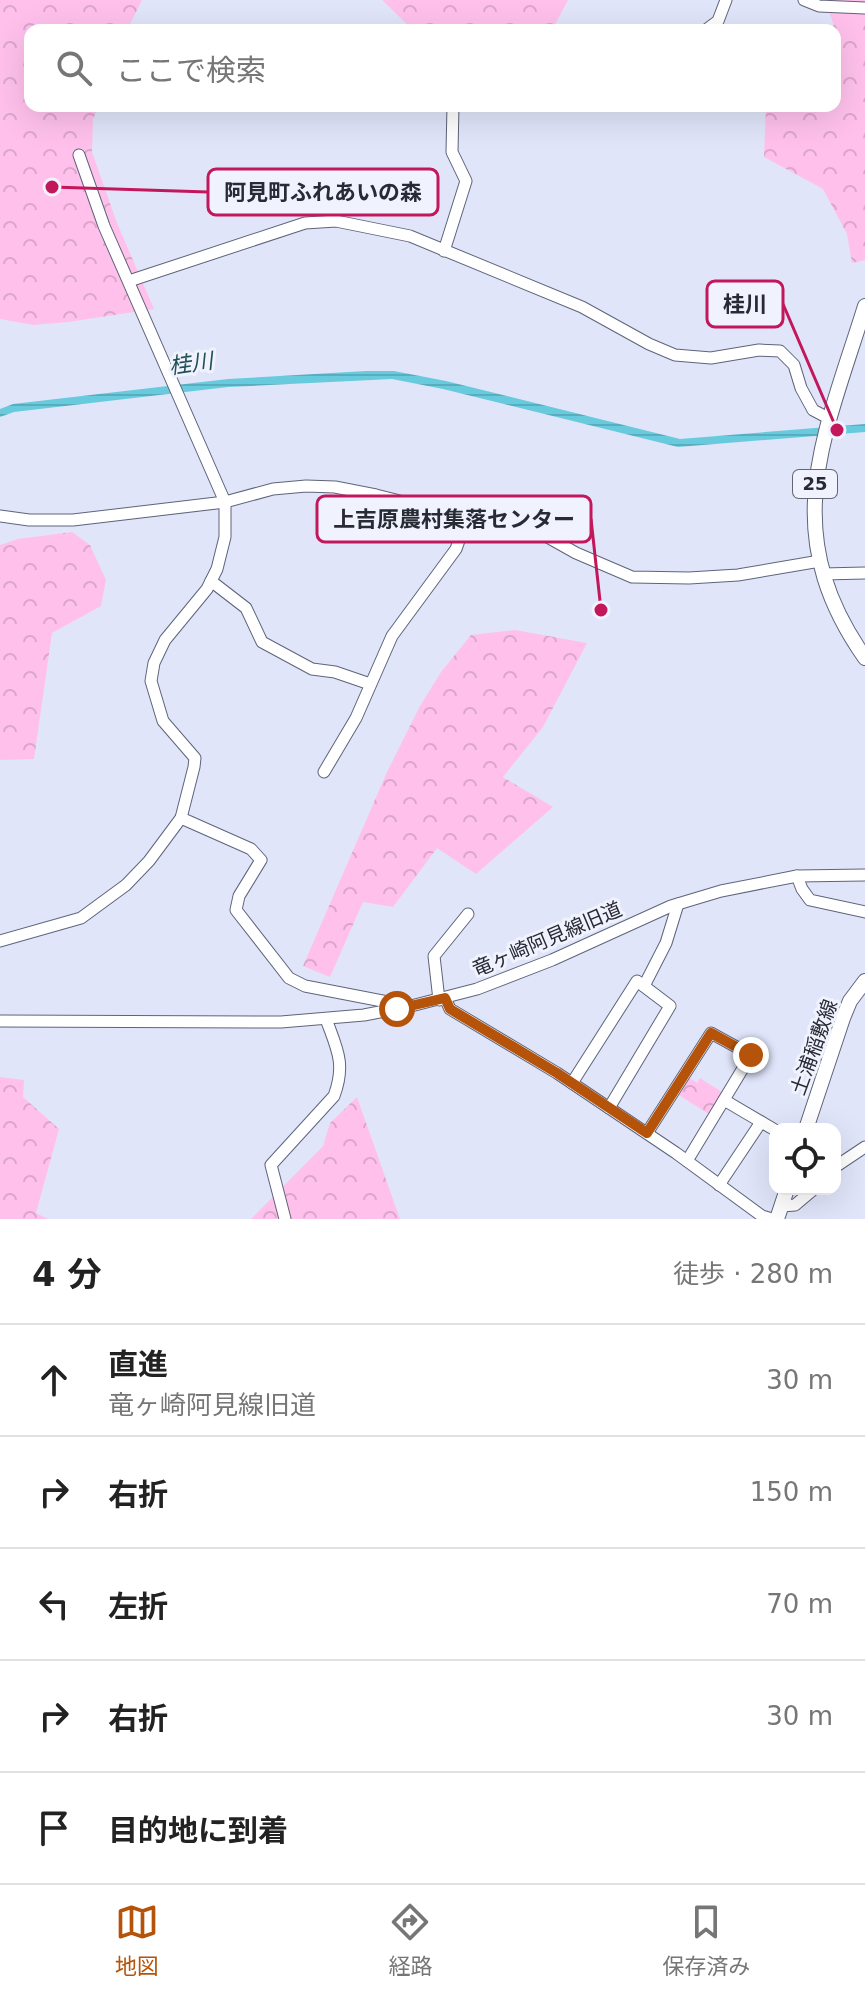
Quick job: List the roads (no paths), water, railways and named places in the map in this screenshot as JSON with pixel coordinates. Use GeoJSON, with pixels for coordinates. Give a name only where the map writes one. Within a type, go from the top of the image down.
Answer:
{"type":"FeatureCollection","features":[{"type":"Feature","properties":{"kind":"main road","name":"25"},"geometry":{"type":"LineString","coordinates":[[865,306],[817,467],[813,513],[821,568],[840,618],[865,658]]}},
{"type":"Feature","properties":{"kind":"main road","name":"土浦稲敷線"},"geometry":{"type":"LineString","coordinates":[[808,1123],[843,1018],[850,1001],[865,981]]}},
{"type":"Feature","properties":{"kind":"main road"},"geometry":{"type":"LineString","coordinates":[[777,1215],[785,1195]]}},
{"type":"Feature","properties":{"kind":"street"},"geometry":{"type":"LineString","coordinates":[[714,24],[726,0]]}},
{"type":"Feature","properties":{"kind":"street"},"geometry":{"type":"LineString","coordinates":[[804,0],[819,6],[865,8]]}},
{"type":"Feature","properties":{"kind":"street"},"geometry":{"type":"LineString","coordinates":[[444,251],[466,181],[452,152],[453,112]]}},
{"type":"Feature","properties":{"kind":"street"},"geometry":{"type":"LineString","coordinates":[[0,941],[81,918],[126,885],[149,861],[181,818],[195,758],[163,721],[151,681],[154,663],[165,640],[207,589],[217,569],[225,537],[225,502],[104,226],[79,155]]}},
{"type":"Feature","properties":{"kind":"street"},"geometry":{"type":"LineString","coordinates":[[129,281],[305,223],[336,221],[371,227],[410,236],[582,307],[675,355],[711,358],[759,350],[780,351],[794,365],[801,388],[813,410],[830,419]]}},
{"type":"Feature","properties":{"kind":"street"},"geometry":{"type":"LineString","coordinates":[[0,516],[29,520],[73,520],[225,502],[273,489],[335,487],[467,518],[503,519],[535,530],[576,553],[632,577],[689,578],[821,568],[865,573]]}},
{"type":"Feature","properties":{"kind":"street"},"geometry":{"type":"LineString","coordinates":[[324,772],[356,718],[392,636],[456,549],[467,518]]}},
{"type":"Feature","properties":{"kind":"street"},"geometry":{"type":"LineString","coordinates":[[211,581],[246,608],[262,642],[312,669],[335,672],[370,684]]}},
{"type":"Feature","properties":{"kind":"street"},"geometry":{"type":"LineString","coordinates":[[181,818],[251,849],[261,860],[239,896],[236,910],[289,978],[305,986],[411,1006]]}},
{"type":"Feature","properties":{"kind":"street","name":"竜ヶ崎阿見線旧道"},"geometry":{"type":"LineString","coordinates":[[0,1021],[281,1022],[364,1015],[442,999],[502,980],[646,916],[733,888],[797,876],[865,875]]}},
{"type":"Feature","properties":{"kind":"street"},"geometry":{"type":"LineString","coordinates":[[797,876],[810,900],[865,912]]}},
{"type":"Feature","properties":{"kind":"street"},"geometry":{"type":"LineString","coordinates":[[644,986],[666,943],[678,904]]}},
{"type":"Feature","properties":{"kind":"street"},"geometry":{"type":"LineString","coordinates":[[468,914],[434,956],[442,999],[450,1009],[572,1083],[762,1216],[777,1215],[807,1195]]}},
{"type":"Feature","properties":{"kind":"street"},"geometry":{"type":"LineString","coordinates":[[572,1083],[637,981],[670,1006],[609,1108]]}},
{"type":"Feature","properties":{"kind":"street"},"geometry":{"type":"LineString","coordinates":[[285,1219],[271,1165],[334,1096],[339,1083],[341,1066],[326,1019]]}},
{"type":"Feature","properties":{"kind":"street"},"geometry":{"type":"LineString","coordinates":[[647,1133],[711,1033],[751,1055],[687,1161]]}},
{"type":"Feature","properties":{"kind":"street"},"geometry":{"type":"LineString","coordinates":[[724,1100],[769,1127]]}},
{"type":"Feature","properties":{"kind":"street"},"geometry":{"type":"LineString","coordinates":[[719,1185],[761,1122]]}},
{"type":"Feature","properties":{"kind":"street"},"geometry":{"type":"LineString","coordinates":[[841,1163],[865,1147]]}},
{"type":"Feature","properties":{"kind":"water"},"geometry":{"type":"Polygon","coordinates":[[[394,371],[446,381],[680,439],[865,424],[865,432],[678,447],[392,379],[228,387],[14,412],[0,417],[0,409],[13,404],[228,379],[394,371]]]}},
{"type":"Feature","properties":{"kind":"place","name":"阿見町ふれあいの森"},"geometry":{"type":"Point","coordinates":[52,187]}},
{"type":"Feature","properties":{"kind":"place","name":"桂川"},"geometry":{"type":"Point","coordinates":[837,430]}},
{"type":"Feature","properties":{"kind":"place","name":"上吉原農村集落センター"},"geometry":{"type":"Point","coordinates":[601,610]}}]}
